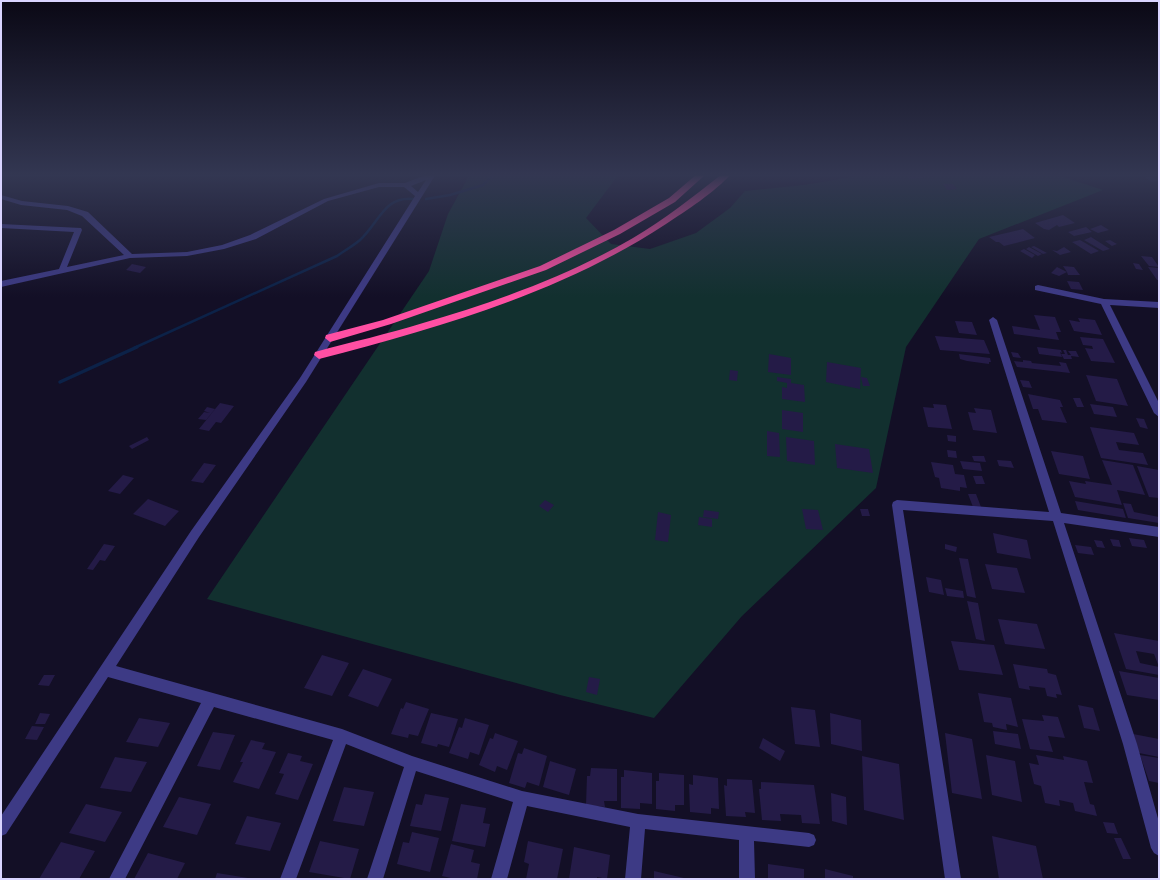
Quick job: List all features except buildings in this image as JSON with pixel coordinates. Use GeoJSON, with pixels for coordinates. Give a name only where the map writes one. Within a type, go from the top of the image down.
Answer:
{"type":"FeatureCollection","features":[{"type":"Feature","properties":{"kind":"highway"},"geometry":{"type":"LineString","coordinates":[[330,338],[387,322],[543,268],[617,232],[646,215]]}},
{"type":"Feature","properties":{"kind":"highway"},"geometry":{"type":"LineString","coordinates":[[319,356],[401,334],[477,310],[557,280],[621,248],[677,215]]}},
{"type":"Feature","properties":{"kind":"street"},"geometry":{"type":"LineString","coordinates":[[86,215],[130,256]]}},
{"type":"Feature","properties":{"kind":"street"},"geometry":{"type":"LineString","coordinates":[[1,284],[130,256],[187,254],[224,247],[253,237],[297,215]]}},
{"type":"Feature","properties":{"kind":"street"},"geometry":{"type":"LineString","coordinates":[[1,829],[107,670],[195,534],[319,356],[406,215]]}},
{"type":"Feature","properties":{"kind":"street"},"geometry":{"type":"LineString","coordinates":[[1,226],[78,230],[62,271]]}},
{"type":"Feature","properties":{"kind":"street"},"geometry":{"type":"LineString","coordinates":[[1038,288],[1104,302],[1159,305]]}},
{"type":"Feature","properties":{"kind":"street"},"geometry":{"type":"LineString","coordinates":[[1104,302],[1159,413]]}},
{"type":"Feature","properties":{"kind":"street"},"geometry":{"type":"LineString","coordinates":[[994,320],[1130,744],[1159,848]]}},
{"type":"Feature","properties":{"kind":"street"},"geometry":{"type":"LineString","coordinates":[[953,879],[897,506],[1057,517],[1159,532]]}},
{"type":"Feature","properties":{"kind":"street"},"geometry":{"type":"LineString","coordinates":[[107,670],[342,736],[412,763],[522,798],[638,821],[809,840]]}},
{"type":"Feature","properties":{"kind":"street"},"geometry":{"type":"LineString","coordinates":[[116,879],[211,698]]}},
{"type":"Feature","properties":{"kind":"street"},"geometry":{"type":"LineString","coordinates":[[288,879],[342,736]]}},
{"type":"Feature","properties":{"kind":"street"},"geometry":{"type":"LineString","coordinates":[[375,879],[412,763]]}},
{"type":"Feature","properties":{"kind":"street"},"geometry":{"type":"LineString","coordinates":[[499,879],[522,798]]}},
{"type":"Feature","properties":{"kind":"street"},"geometry":{"type":"LineString","coordinates":[[633,879],[638,821]]}},
{"type":"Feature","properties":{"kind":"street"},"geometry":{"type":"LineString","coordinates":[[746,833],[747,879]]}},
{"type":"Feature","properties":{"kind":"green space"},"geometry":{"type":"Polygon","coordinates":[[[448,215],[588,215],[586,218],[611,244],[650,249],[696,233],[720,215],[1040,215],[979,239],[906,347],[876,488],[742,616],[654,718],[560,695],[207,599],[429,271],[448,215]]]}},
{"type":"Feature","properties":{"kind":"waterway"},"geometry":{"type":"LineString","coordinates":[[134,348],[337,256],[360,240],[381,215]]}},
{"type":"Feature","properties":{"kind":"waterway"},"geometry":{"type":"LineString","coordinates":[[60,382],[137,347]]}}]}
